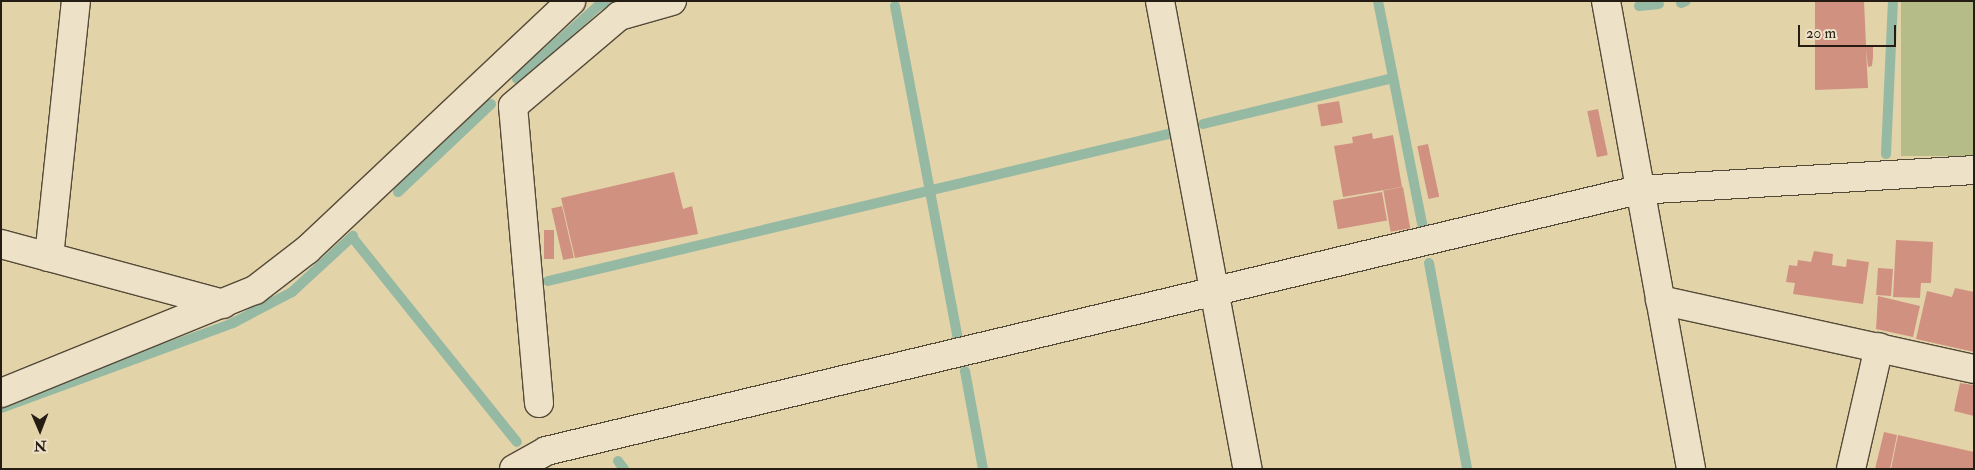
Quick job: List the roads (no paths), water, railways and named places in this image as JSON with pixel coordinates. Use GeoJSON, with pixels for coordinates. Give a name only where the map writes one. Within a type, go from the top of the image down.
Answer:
{"type":"FeatureCollection","features":[{"type":"Feature","properties":{"kind":"street"},"geometry":{"type":"LineString","coordinates":[[49,257],[76,1]]}},
{"type":"Feature","properties":{"kind":"street"},"geometry":{"type":"LineString","coordinates":[[1,393],[255,290],[307,250],[571,1]]}},
{"type":"Feature","properties":{"kind":"street"},"geometry":{"type":"LineString","coordinates":[[539,402],[513,106],[619,16],[672,1]]}},
{"type":"Feature","properties":{"kind":"street"},"geometry":{"type":"LineString","coordinates":[[1160,1],[1248,469]]}},
{"type":"Feature","properties":{"kind":"street"},"geometry":{"type":"LineString","coordinates":[[1606,1],[1638,190],[1690,469]]}},
{"type":"Feature","properties":{"kind":"street"},"geometry":{"type":"LineString","coordinates":[[514,469],[547,460],[574,446],[1215,294],[1638,190],[1974,170]]}},
{"type":"Feature","properties":{"kind":"street"},"geometry":{"type":"LineString","coordinates":[[1,244],[222,304]]}},
{"type":"Feature","properties":{"kind":"street"},"geometry":{"type":"LineString","coordinates":[[1660,300],[1974,369]]}},
{"type":"Feature","properties":{"kind":"street"},"geometry":{"type":"LineString","coordinates":[[1850,469],[1879,347]]}},
{"type":"Feature","properties":{"kind":"waterway"},"geometry":{"type":"LineString","coordinates":[[517,79],[598,6],[608,1]]}},
{"type":"Feature","properties":{"kind":"waterway"},"geometry":{"type":"LineString","coordinates":[[1378,1],[1423,228]]}},
{"type":"Feature","properties":{"kind":"waterway"},"geometry":{"type":"LineString","coordinates":[[1681,3],[1686,1]]}},
{"type":"Feature","properties":{"kind":"waterway"},"geometry":{"type":"LineString","coordinates":[[1886,154],[1893,1]]}},
{"type":"Feature","properties":{"kind":"waterway"},"geometry":{"type":"LineString","coordinates":[[1639,6],[1659,4]]}},
{"type":"Feature","properties":{"kind":"waterway"},"geometry":{"type":"LineString","coordinates":[[895,6],[958,338]]}},
{"type":"Feature","properties":{"kind":"waterway"},"geometry":{"type":"LineString","coordinates":[[1203,124],[1393,78]]}},
{"type":"Feature","properties":{"kind":"waterway"},"geometry":{"type":"LineString","coordinates":[[398,192],[491,104]]}},
{"type":"Feature","properties":{"kind":"waterway"},"geometry":{"type":"LineString","coordinates":[[548,281],[1168,134]]}},
{"type":"Feature","properties":{"kind":"waterway"},"geometry":{"type":"LineString","coordinates":[[1,408],[233,323],[292,292],[353,236]]}},
{"type":"Feature","properties":{"kind":"waterway"},"geometry":{"type":"LineString","coordinates":[[352,237],[517,442]]}},
{"type":"Feature","properties":{"kind":"waterway"},"geometry":{"type":"LineString","coordinates":[[1429,263],[1467,469]]}},
{"type":"Feature","properties":{"kind":"waterway"},"geometry":{"type":"LineString","coordinates":[[965,371],[983,469]]}},
{"type":"Feature","properties":{"kind":"waterway"},"geometry":{"type":"LineString","coordinates":[[618,461],[624,469]]}}]}
